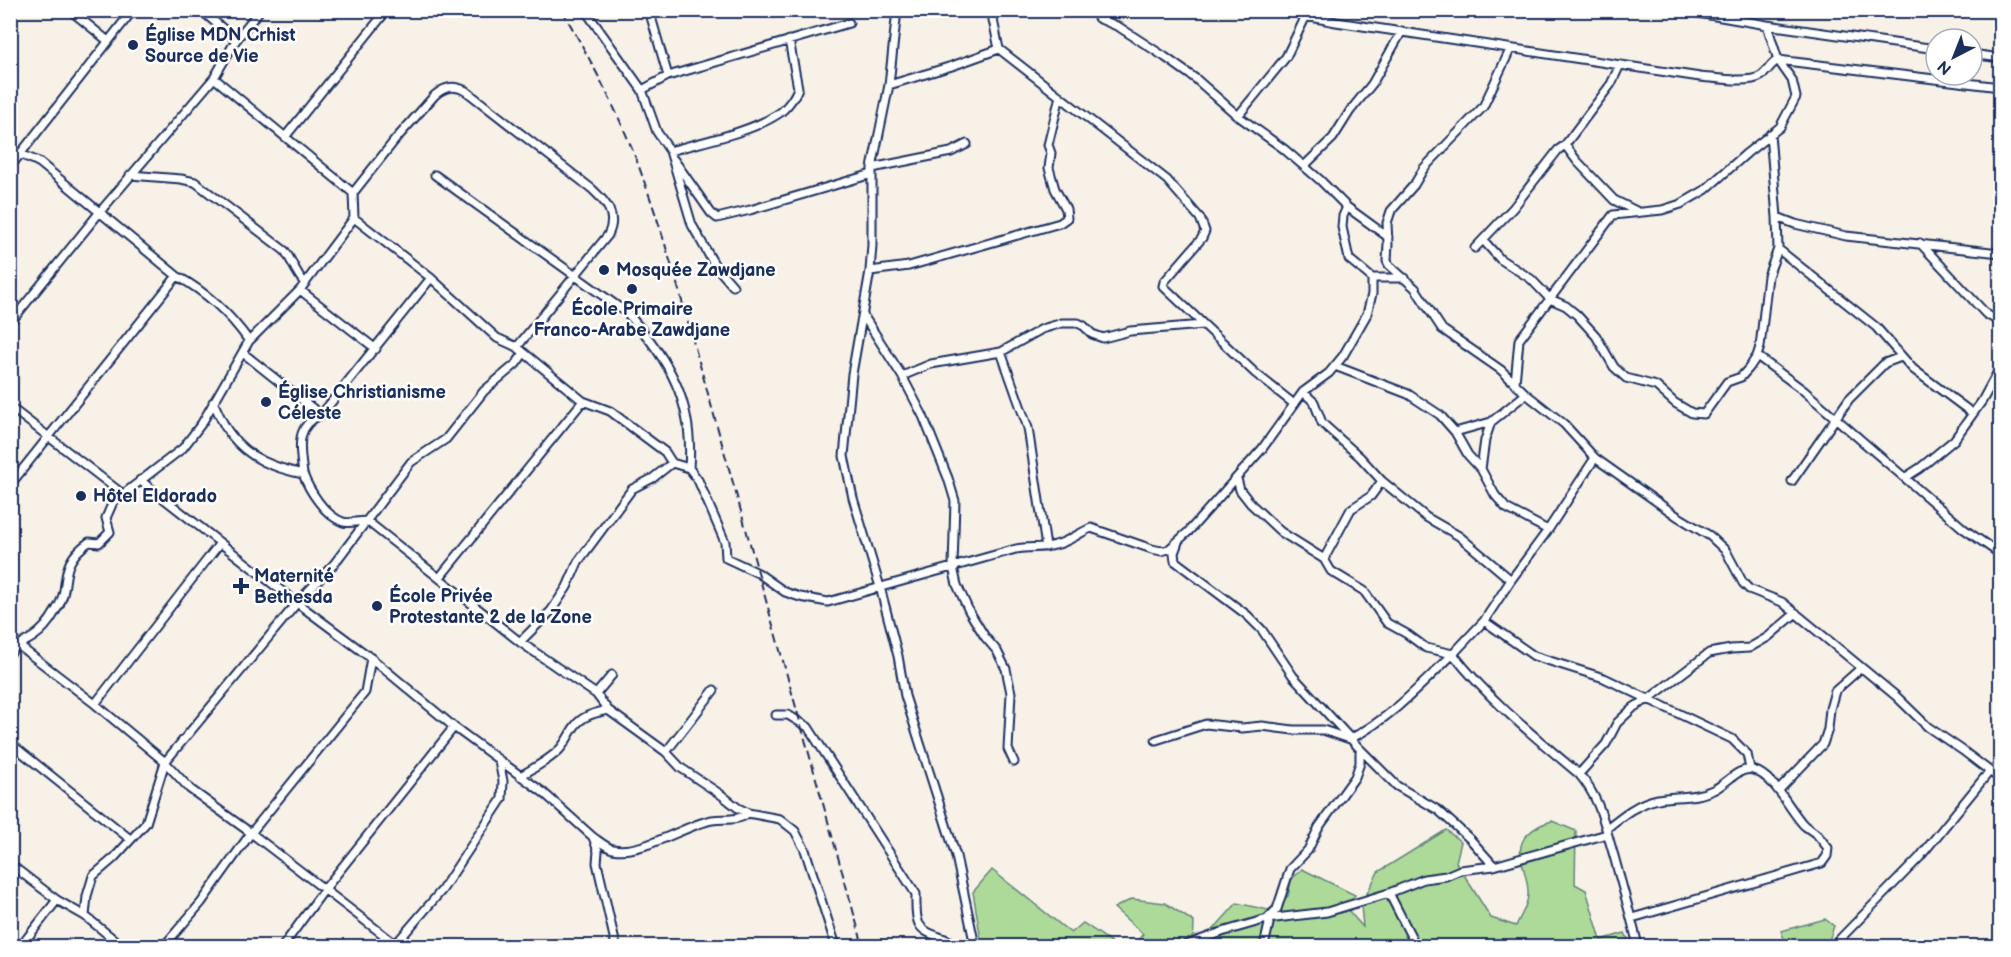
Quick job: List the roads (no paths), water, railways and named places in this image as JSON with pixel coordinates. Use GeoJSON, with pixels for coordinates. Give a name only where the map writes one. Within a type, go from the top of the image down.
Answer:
{"type":"FeatureCollection","features":[{"type":"Feature","properties":{"kind":"street"},"geometry":{"type":"LineString","coordinates":[[70,10],[108,41]]}},
{"type":"Feature","properties":{"kind":"street"},"geometry":{"type":"LineString","coordinates":[[10,167],[132,10]]}},
{"type":"Feature","properties":{"kind":"street"},"geometry":{"type":"LineString","coordinates":[[201,10],[236,40]]}},
{"type":"Feature","properties":{"kind":"street"},"geometry":{"type":"LineString","coordinates":[[10,323],[99,213],[214,78],[236,40],[260,10]]}},
{"type":"Feature","properties":{"kind":"street"},"geometry":{"type":"LineString","coordinates":[[285,137],[387,10]]}},
{"type":"Feature","properties":{"kind":"street"},"geometry":{"type":"LineString","coordinates":[[585,10],[642,90],[657,132],[711,213],[717,218],[750,210],[872,171],[951,152],[967,144]]}},
{"type":"Feature","properties":{"kind":"street"},"geometry":{"type":"LineString","coordinates":[[649,10],[668,76]]}},
{"type":"Feature","properties":{"kind":"street"},"geometry":{"type":"LineString","coordinates":[[897,10],[889,85],[872,171],[870,271],[852,374],[844,456],[853,498],[898,656],[905,696],[956,856],[975,946]]}},
{"type":"Feature","properties":{"kind":"street"},"geometry":{"type":"LineString","coordinates":[[991,10],[999,49],[1167,180],[1200,218],[1205,231],[1202,238],[1163,286],[1255,373],[1294,404]]}},
{"type":"Feature","properties":{"kind":"street"},"geometry":{"type":"LineString","coordinates":[[1681,10],[1924,47]]}},
{"type":"Feature","properties":{"kind":"street"},"geometry":{"type":"LineString","coordinates":[[1238,116],[1286,57],[1305,13],[1336,22],[1700,77],[1751,79],[1762,75],[1771,63],[1778,60],[2001,87]]}},
{"type":"Feature","properties":{"kind":"street"},"geometry":{"type":"LineString","coordinates":[[1098,18],[1119,27],[1165,57],[1220,99],[1238,116],[1271,138],[1347,207],[1388,237]]}},
{"type":"Feature","properties":{"kind":"street"},"geometry":{"type":"LineString","coordinates":[[642,90],[668,76],[849,23]]}},
{"type":"Feature","properties":{"kind":"street"},"geometry":{"type":"LineString","coordinates":[[1515,383],[1519,340],[1613,215],[1640,213],[1681,204],[1706,190],[1747,153],[1780,128],[1796,97],[1792,80],[1778,60],[1767,25]]}},
{"type":"Feature","properties":{"kind":"street"},"geometry":{"type":"LineString","coordinates":[[1304,166],[1332,138],[1372,84],[1402,31]]}},
{"type":"Feature","properties":{"kind":"street"},"geometry":{"type":"LineString","coordinates":[[671,155],[749,128],[780,113],[796,94],[798,88],[789,40]]}},
{"type":"Feature","properties":{"kind":"street"},"geometry":{"type":"LineString","coordinates":[[889,85],[999,49]]}},
{"type":"Feature","properties":{"kind":"street"},"geometry":{"type":"LineString","coordinates":[[1510,50],[1483,106],[1424,168],[1414,185],[1391,211],[1387,223],[1387,261],[1389,265],[1415,288],[1442,329],[1501,370],[1526,394],[1564,424],[1595,458],[1677,516],[1710,536],[1726,551],[1743,583],[1749,589],[1782,602],[1896,696],[1928,727],[2001,779]]}},
{"type":"Feature","properties":{"kind":"street"},"geometry":{"type":"LineString","coordinates":[[1984,56],[2001,58]]}},
{"type":"Feature","properties":{"kind":"street"},"geometry":{"type":"LineString","coordinates":[[1475,248],[1513,208],[1558,150],[1566,145],[1611,84],[1620,65]]}},
{"type":"Feature","properties":{"kind":"street"},"geometry":{"type":"LineString","coordinates":[[214,78],[353,193]]}},
{"type":"Feature","properties":{"kind":"street"},"geometry":{"type":"LineString","coordinates":[[10,653],[17,645],[33,637],[57,610],[62,597],[66,569],[76,551],[89,542],[99,543],[110,532],[106,518],[113,502],[183,448],[201,423],[249,341],[300,290],[354,218],[353,193],[435,95],[451,86],[466,91],[592,189],[610,210],[613,226],[608,235],[517,347]]}},
{"type":"Feature","properties":{"kind":"street"},"geometry":{"type":"LineString","coordinates":[[870,271],[909,266],[1060,223],[1067,218],[1066,209],[1055,189],[1049,168],[1051,153],[1048,145],[1060,96]]}},
{"type":"Feature","properties":{"kind":"street"},"geometry":{"type":"LineString","coordinates":[[1483,240],[1500,259],[1531,279],[1550,299],[1566,306],[1577,315],[1596,336],[1614,367],[1626,378],[1656,386],[1675,403],[1692,413],[1704,414],[1727,382],[1741,377],[1757,356],[1768,276],[1778,249],[1770,134]]}},
{"type":"Feature","properties":{"kind":"street"},"geometry":{"type":"LineString","coordinates":[[1566,145],[1577,161],[1614,200],[1640,213]]}},
{"type":"Feature","properties":{"kind":"street"},"geometry":{"type":"LineString","coordinates":[[10,148],[20,156],[29,157],[40,163],[177,276],[197,287],[221,307],[249,341]]}},
{"type":"Feature","properties":{"kind":"street"},"geometry":{"type":"LineString","coordinates":[[671,155],[692,225],[714,264],[733,286]]}},
{"type":"Feature","properties":{"kind":"street"},"geometry":{"type":"LineString","coordinates":[[435,175],[627,313],[650,339],[681,393],[691,439],[690,468],[698,480],[725,542],[726,558],[758,573],[785,592],[828,602],[1024,547],[1046,548],[1058,545],[1091,528],[1161,551],[1247,615],[1262,630],[1293,676],[1350,739],[1397,786],[1438,810],[1470,839],[1494,866]]}},
{"type":"Feature","properties":{"kind":"street"},"geometry":{"type":"LineString","coordinates":[[130,176],[195,182],[285,251],[304,282]]}},
{"type":"Feature","properties":{"kind":"street"},"geometry":{"type":"LineString","coordinates":[[1347,207],[1342,226],[1347,254],[1353,264],[1372,278],[1405,278]]}},
{"type":"Feature","properties":{"kind":"street"},"geometry":{"type":"LineString","coordinates":[[1777,217],[1795,224],[1846,236],[2001,253]]}},
{"type":"Feature","properties":{"kind":"street"},"geometry":{"type":"LineString","coordinates":[[354,218],[431,278],[497,338],[517,347],[583,401],[610,411],[665,452],[672,463],[690,468]]}},
{"type":"Feature","properties":{"kind":"street"},"geometry":{"type":"LineString","coordinates":[[1920,243],[1986,314],[2001,322]]}},
{"type":"Feature","properties":{"kind":"street"},"geometry":{"type":"LineString","coordinates":[[1778,249],[1876,327],[1901,357],[1929,382],[1972,413]]}},
{"type":"Feature","properties":{"kind":"street"},"geometry":{"type":"LineString","coordinates":[[10,485],[177,276]]}},
{"type":"Feature","properties":{"kind":"street"},"geometry":{"type":"LineString","coordinates":[[431,278],[321,415],[311,419],[303,429],[300,448],[303,474],[310,491],[327,511],[343,522],[367,521],[520,642],[596,694],[608,710],[666,752],[681,768],[748,813],[780,819],[795,831],[805,849],[836,946]]}},
{"type":"Feature","properties":{"kind":"street"},"geometry":{"type":"LineString","coordinates":[[1161,551],[1178,542],[1269,441],[1303,392],[1335,366],[1367,315],[1372,294],[1372,278]]}},
{"type":"Feature","properties":{"kind":"street"},"geometry":{"type":"LineString","coordinates":[[300,290],[376,349]]}},
{"type":"Feature","properties":{"kind":"street"},"geometry":{"type":"LineString","coordinates":[[863,315],[887,349],[923,416],[948,478],[955,501],[953,567],[957,585],[984,637],[997,651],[1006,669],[1011,693],[1008,749],[1014,762]]}},
{"type":"Feature","properties":{"kind":"street"},"geometry":{"type":"LineString","coordinates":[[902,376],[931,364],[1001,352],[1042,329],[1070,322],[1078,323],[1092,334],[1103,338],[1130,331],[1203,325]]}},
{"type":"Feature","properties":{"kind":"street"},"geometry":{"type":"LineString","coordinates":[[1001,352],[1029,428],[1046,548]]}},
{"type":"Feature","properties":{"kind":"street"},"geometry":{"type":"LineString","coordinates":[[243,353],[321,415]]}},
{"type":"Feature","properties":{"kind":"street"},"geometry":{"type":"LineString","coordinates":[[85,916],[87,896],[93,876],[114,858],[146,823],[165,762],[297,603],[334,564],[411,462],[446,439],[484,391],[516,364],[524,353]]}},
{"type":"Feature","properties":{"kind":"street"},"geometry":{"type":"LineString","coordinates":[[1757,356],[1803,390],[1964,529],[2001,554]]}},
{"type":"Feature","properties":{"kind":"street"},"geometry":{"type":"LineString","coordinates":[[1792,481],[1849,399],[1885,363],[1901,357]]}},
{"type":"Feature","properties":{"kind":"street"},"geometry":{"type":"LineString","coordinates":[[1335,366],[1376,380],[1428,405],[1455,432],[1468,455],[1481,469],[1495,495],[1506,508],[1548,530]]}},
{"type":"Feature","properties":{"kind":"street"},"geometry":{"type":"LineString","coordinates":[[1906,477],[1954,440],[1982,401],[2001,368]]}},
{"type":"Feature","properties":{"kind":"street"},"geometry":{"type":"LineString","coordinates":[[1303,392],[1314,402],[1322,423],[1360,457],[1382,481],[1426,517],[1459,536],[1510,580]]}},
{"type":"Feature","properties":{"kind":"street"},"geometry":{"type":"LineString","coordinates":[[1455,432],[1491,422],[1526,394]]}},
{"type":"Feature","properties":{"kind":"street"},"geometry":{"type":"LineString","coordinates":[[440,577],[583,401]]}},
{"type":"Feature","properties":{"kind":"street"},"geometry":{"type":"LineString","coordinates":[[213,402],[231,436],[255,459],[283,470],[303,474]]}},
{"type":"Feature","properties":{"kind":"street"},"geometry":{"type":"LineString","coordinates":[[10,407],[124,495]]}},
{"type":"Feature","properties":{"kind":"street"},"geometry":{"type":"LineString","coordinates":[[1481,469],[1485,440],[1491,422]]}},
{"type":"Feature","properties":{"kind":"street"},"geometry":{"type":"LineString","coordinates":[[1156,740],[1206,724],[1242,728],[1262,726],[1293,730],[1323,730],[1350,739],[1371,728],[1398,708],[1484,621],[1595,458]]}},
{"type":"Feature","properties":{"kind":"street"},"geometry":{"type":"LineString","coordinates":[[520,642],[551,611],[567,587],[578,562],[632,489],[653,478],[672,463]]}},
{"type":"Feature","properties":{"kind":"street"},"geometry":{"type":"LineString","coordinates":[[1237,479],[1240,490],[1281,532],[1324,559],[1331,571],[1364,591],[1387,623],[1407,633],[1426,648],[1453,654],[1472,679],[1579,774],[1599,802],[1638,946]]}},
{"type":"Feature","properties":{"kind":"street"},"geometry":{"type":"LineString","coordinates":[[140,480],[371,658],[454,727],[544,793],[593,837],[613,849],[634,847],[664,839],[711,820],[735,820],[748,813]]}},
{"type":"Feature","properties":{"kind":"street"},"geometry":{"type":"LineString","coordinates":[[1324,559],[1351,509],[1371,496],[1382,481]]}},
{"type":"Feature","properties":{"kind":"street"},"geometry":{"type":"LineString","coordinates":[[1176,561],[1174,554],[1178,542]]}},
{"type":"Feature","properties":{"kind":"street"},"geometry":{"type":"LineString","coordinates":[[95,704],[220,543]]}},
{"type":"Feature","properties":{"kind":"street"},"geometry":{"type":"LineString","coordinates":[[1579,774],[1606,744],[1617,723],[1634,708],[1709,653],[1749,648],[1768,637],[1796,613]]}},
{"type":"Feature","properties":{"kind":"street"},"geometry":{"type":"LineString","coordinates":[[1484,621],[1534,656],[1604,678],[1732,739],[1747,754],[1750,769]]}},
{"type":"Feature","properties":{"kind":"street"},"geometry":{"type":"LineString","coordinates":[[10,639],[95,704],[165,762],[190,789],[251,833],[396,946],[442,890],[502,799],[503,781],[499,761]]}},
{"type":"Feature","properties":{"kind":"street"},"geometry":{"type":"LineString","coordinates":[[164,946],[201,903],[251,833],[364,692],[371,658]]}},
{"type":"Feature","properties":{"kind":"street"},"geometry":{"type":"LineString","coordinates":[[1779,789],[1823,744],[1835,691],[1861,668]]}},
{"type":"Feature","properties":{"kind":"street"},"geometry":{"type":"LineString","coordinates":[[596,694],[612,675]]}},
{"type":"Feature","properties":{"kind":"street"},"geometry":{"type":"LineString","coordinates":[[666,752],[714,690]]}},
{"type":"Feature","properties":{"kind":"street"},"geometry":{"type":"LineString","coordinates":[[520,776],[540,765],[559,750],[575,726],[587,715],[608,710]]}},
{"type":"Feature","properties":{"kind":"street"},"geometry":{"type":"LineString","coordinates":[[776,715],[788,715],[808,727],[916,894],[919,924],[926,932],[941,936],[957,946]]}},
{"type":"Feature","properties":{"kind":"street"},"geometry":{"type":"LineString","coordinates":[[283,946],[324,890],[454,727]]}},
{"type":"Feature","properties":{"kind":"street"},"geometry":{"type":"LineString","coordinates":[[10,743],[130,839]]}},
{"type":"Feature","properties":{"kind":"street"},"geometry":{"type":"LineString","coordinates":[[1267,919],[1276,909],[1290,869],[1308,850],[1318,827],[1355,777],[1360,763],[1360,749]]}},
{"type":"Feature","properties":{"kind":"street"},"geometry":{"type":"LineString","coordinates":[[1184,946],[1267,919],[1327,912],[1389,893],[1424,879],[1446,876],[1460,870],[1494,866],[1607,831],[1638,805],[1657,799],[1690,796],[1713,790],[1743,770],[1756,771],[1779,789],[1804,826],[1818,835],[1828,848],[1827,856],[1822,863],[1632,918]]}},
{"type":"Feature","properties":{"kind":"street"},"geometry":{"type":"LineString","coordinates":[[1833,946],[1918,858],[1989,772]]}},
{"type":"Feature","properties":{"kind":"street"},"geometry":{"type":"LineString","coordinates":[[593,837],[598,851],[597,863],[616,946]]}},
{"type":"Feature","properties":{"kind":"street"},"geometry":{"type":"LineString","coordinates":[[10,864],[57,900],[85,916],[122,946]]}},
{"type":"Feature","properties":{"kind":"street"},"geometry":{"type":"LineString","coordinates":[[1389,893],[1416,946]]}},
{"type":"Feature","properties":{"kind":"street"},"geometry":{"type":"LineString","coordinates":[[21,946],[57,900]]}},
{"type":"Feature","properties":{"kind":"street"},"geometry":{"type":"LineString","coordinates":[[1264,946],[1269,924],[1267,919]]}},
{"type":"Feature","properties":{"kind":"railway"},"geometry":{"type":"LineString","coordinates":[[562,10],[617,115],[658,220],[863,946]]}},
{"type":"Feature","properties":{"kind":"place","name":"Église MDN Crhist Source de Vie"},"geometry":{"type":"Point","coordinates":[133,45]}},
{"type":"Feature","properties":{"kind":"place","name":"Mosquée Zawdjane"},"geometry":{"type":"Point","coordinates":[604,270]}},
{"type":"Feature","properties":{"kind":"place","name":"École Primaire Franco-Arabe Zawdjane"},"geometry":{"type":"Point","coordinates":[632,289]}},
{"type":"Feature","properties":{"kind":"place","name":"Église Christianisme Céleste"},"geometry":{"type":"Point","coordinates":[266,402]}},
{"type":"Feature","properties":{"kind":"place","name":"Hôtel Eldorado"},"geometry":{"type":"Point","coordinates":[81,496]}},
{"type":"Feature","properties":{"kind":"place","name":"Maternité Bethesda"},"geometry":{"type":"Point","coordinates":[241,586]}},
{"type":"Feature","properties":{"kind":"place","name":"École Privée Protestante 2 de la Zone"},"geometry":{"type":"Point","coordinates":[377,606]}}]}
